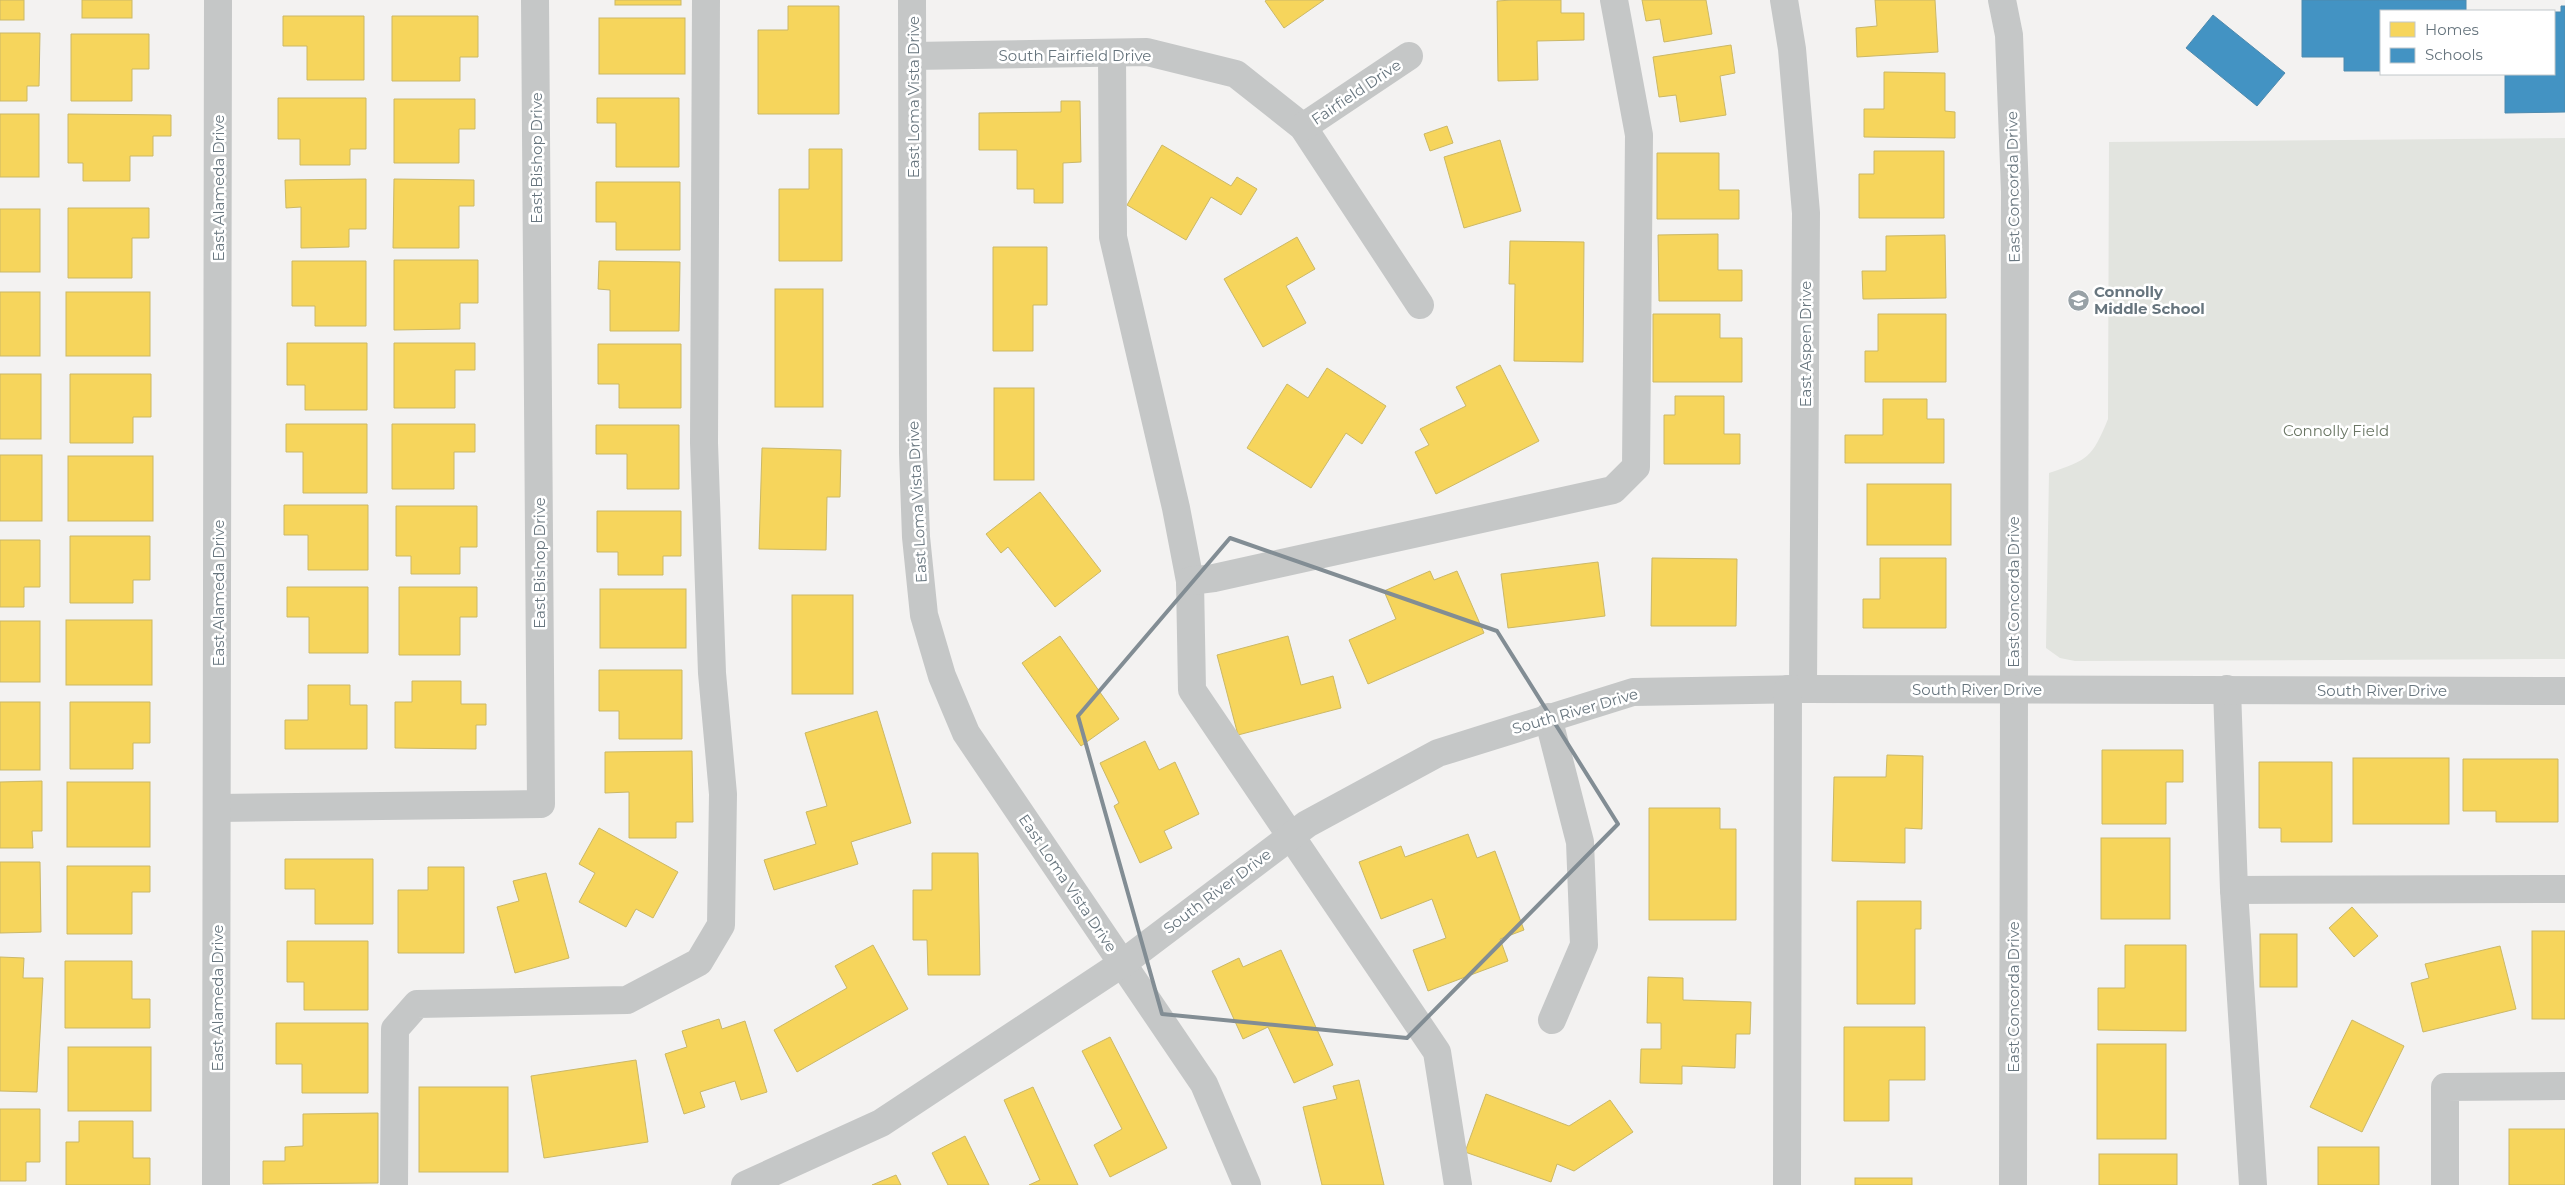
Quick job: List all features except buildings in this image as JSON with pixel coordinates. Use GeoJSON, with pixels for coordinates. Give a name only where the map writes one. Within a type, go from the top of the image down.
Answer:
{"type":"FeatureCollection","features":[{"type":"Feature","properties":{"kind":"street","name":"East Alameda Drive"},"geometry":{"type":"LineString","coordinates":[[216,1185],[218,0]]}},
{"type":"Feature","properties":{"kind":"street","name":"East Bishop Drive"},"geometry":{"type":"LineString","coordinates":[[218,808],[541,804],[535,0]]}},
{"type":"Feature","properties":{"kind":"street"},"geometry":{"type":"LineString","coordinates":[[394,1185],[395,1028],[417,1004],[627,1000],[699,962],[721,925],[723,794],[712,673],[704,453],[706,0]]}},
{"type":"Feature","properties":{"kind":"street","name":"East Loma Vista Drive"},"geometry":{"type":"LineString","coordinates":[[912,0],[913,452],[916,537],[924,615],[942,676],[966,733],[1204,1084],[1246,1185]]}},
{"type":"Feature","properties":{"kind":"street"},"geometry":{"type":"LineString","coordinates":[[1190,581],[1214,578],[1613,490],[1636,468],[1639,135],[1614,0]]}},
{"type":"Feature","properties":{"kind":"street","name":"East Aspen Drive"},"geometry":{"type":"LineString","coordinates":[[1784,0],[1792,49],[1806,213],[1787,1185]]}},
{"type":"Feature","properties":{"kind":"street","name":"East Concorda Drive"},"geometry":{"type":"LineString","coordinates":[[2002,0],[2008,35],[2016,192],[2012,689],[2012,1185]]}},
{"type":"Feature","properties":{"kind":"street","name":"South Fairfield Drive"},"geometry":{"type":"LineString","coordinates":[[913,56],[1147,52],[1236,74],[1303,127],[1420,305]]}},
{"type":"Feature","properties":{"kind":"street"},"geometry":{"type":"LineString","coordinates":[[1112,53],[1113,237],[1176,508],[1190,581],[1192,690],[1437,1052],[1458,1185]]}},
{"type":"Feature","properties":{"kind":"street","name":"Fairfield Drive"},"geometry":{"type":"LineString","coordinates":[[1303,127],[1409,56]]}},
{"type":"Feature","properties":{"kind":"street","name":"South River Drive"},"geometry":{"type":"LineString","coordinates":[[745,1185],[882,1123],[1123,963],[1307,824],[1438,753],[1548,717],[1633,692],[1796,689],[2565,691]]}},
{"type":"Feature","properties":{"kind":"street"},"geometry":{"type":"LineString","coordinates":[[2227,690],[2234,890],[2253,1185]]}},
{"type":"Feature","properties":{"kind":"street"},"geometry":{"type":"LineString","coordinates":[[1548,717],[1580,842],[1584,945],[1552,1020]]}},
{"type":"Feature","properties":{"kind":"street"},"geometry":{"type":"LineString","coordinates":[[2234,890],[2565,889]]}},
{"type":"Feature","properties":{"kind":"street"},"geometry":{"type":"LineString","coordinates":[[2445,1185],[2445,1088],[2565,1086]]}},
{"type":"Feature","properties":{"kind":"highlighted area"},"geometry":{"type":"Polygon","coordinates":[[[1230,538],[1497,631],[1618,824],[1407,1038],[1162,1014],[1078,716],[1230,538]]]}},
{"type":"Feature","properties":{"kind":"green space","name":"Connolly Field"},"geometry":{"type":"Polygon","coordinates":[[[2565,138],[2565,659],[2075,661],[2060,658],[2046,648],[2049,473],[2072,465],[2087,456],[2098,442],[2108,419],[2109,142],[2565,138]]]}},
{"type":"Feature","properties":{"kind":"place","name":"Connolly Middle School"},"geometry":{"type":"Point","coordinates":[2078,300]}}]}
